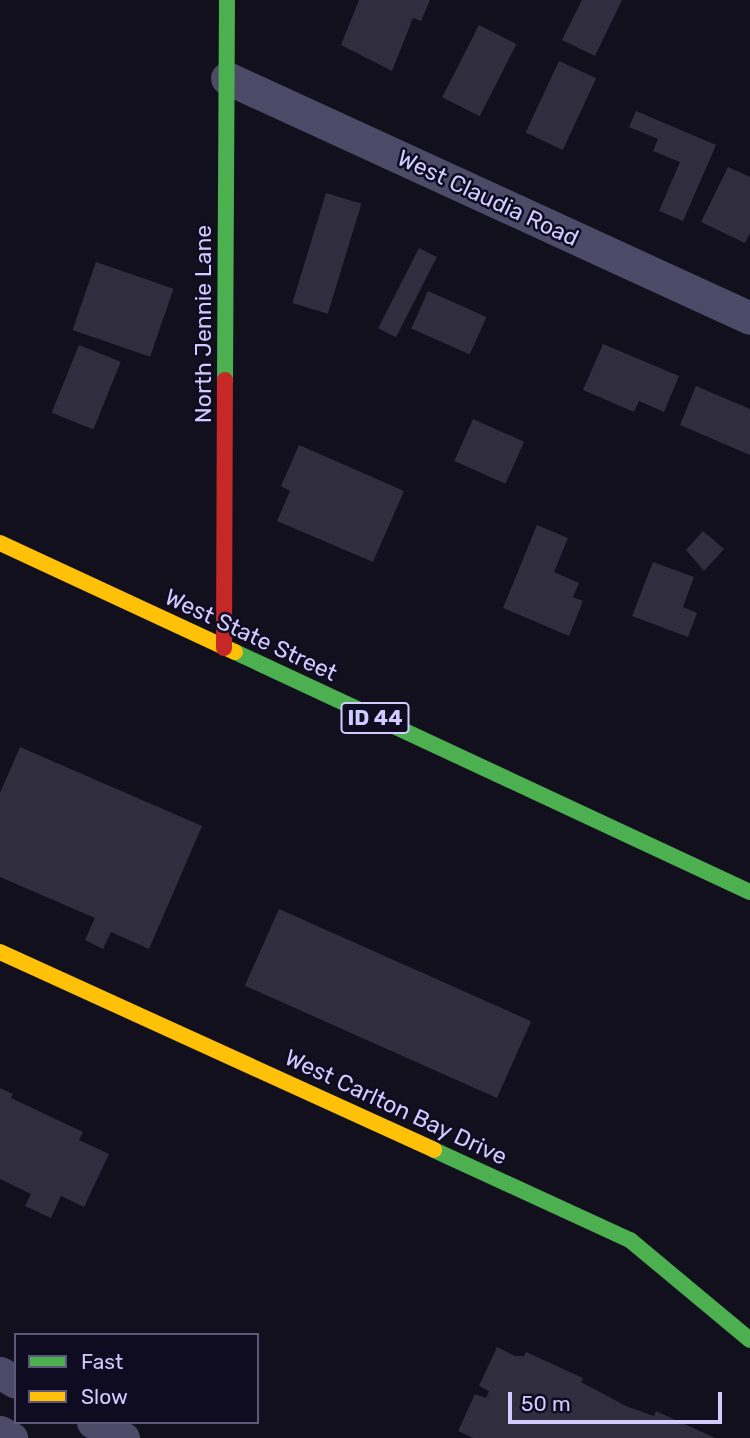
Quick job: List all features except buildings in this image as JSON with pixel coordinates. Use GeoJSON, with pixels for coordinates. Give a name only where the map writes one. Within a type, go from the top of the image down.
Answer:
{"type":"FeatureCollection","features":[{"type":"Feature","properties":{"kind":"street","name":"North Jennie Lane"},"geometry":{"type":"LineString","coordinates":[[224,648],[227,0]]}},
{"type":"Feature","properties":{"kind":"street","name":"West Claudia Road"},"geometry":{"type":"LineString","coordinates":[[227,78],[750,318]]}},
{"type":"Feature","properties":{"kind":"street","name":"West State Street"},"geometry":{"type":"LineString","coordinates":[[0,542],[750,892]]}},
{"type":"Feature","properties":{"kind":"street","name":"West Carlton Bay Drive"},"geometry":{"type":"LineString","coordinates":[[0,951],[630,1240],[750,1340]]}},
{"type":"Feature","properties":{"kind":"street"},"geometry":{"type":"LineString","coordinates":[[97,1424],[123,1438]]}},
{"type":"Feature","properties":{"kind":"street"},"geometry":{"type":"LineString","coordinates":[[0,1432],[11,1438]]}},
{"type":"Feature","properties":{"kind":"traffic: fast"},"geometry":{"type":"LineString","coordinates":[[225,380],[227,0]]}},
{"type":"Feature","properties":{"kind":"traffic: fast"},"geometry":{"type":"LineString","coordinates":[[235,652],[750,892]]}},
{"type":"Feature","properties":{"kind":"traffic: fast"},"geometry":{"type":"LineString","coordinates":[[434,1150],[630,1240],[750,1340]]}},
{"type":"Feature","properties":{"kind":"traffic: slow"},"geometry":{"type":"LineString","coordinates":[[0,543],[235,652]]}},
{"type":"Feature","properties":{"kind":"traffic: slow"},"geometry":{"type":"LineString","coordinates":[[0,952],[434,1150]]}},
{"type":"Feature","properties":{"kind":"traffic: jam"},"geometry":{"type":"LineString","coordinates":[[224,648],[225,380]]}}]}
